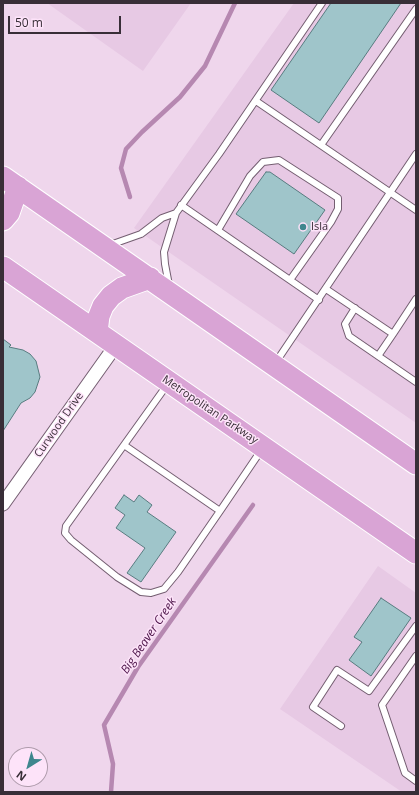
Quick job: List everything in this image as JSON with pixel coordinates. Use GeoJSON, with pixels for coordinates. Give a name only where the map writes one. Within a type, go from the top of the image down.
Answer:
{"type":"FeatureCollection","features":[{"type":"Feature","properties":{"kind":"main road"},"geometry":{"type":"LineString","coordinates":[[3,220],[8,213],[10,182]]}},
{"type":"Feature","properties":{"kind":"main road"},"geometry":{"type":"LineString","coordinates":[[10,182],[416,464]]}},
{"type":"Feature","properties":{"kind":"main road","name":"Metropolitan Parkway"},"geometry":{"type":"LineString","coordinates":[[3,267],[416,553]]}},
{"type":"Feature","properties":{"kind":"main road"},"geometry":{"type":"LineString","coordinates":[[97,332],[99,316],[103,306],[111,296],[122,288],[150,278]]}},
{"type":"Feature","properties":{"kind":"street","name":"Curwood Drive"},"geometry":{"type":"LineString","coordinates":[[5,497],[116,345]]}},
{"type":"Feature","properties":{"kind":"lane"},"geometry":{"type":"LineString","coordinates":[[171,293],[164,252],[176,213],[256,101],[322,3]]}},
{"type":"Feature","properties":{"kind":"lane"},"geometry":{"type":"LineString","coordinates":[[321,145],[416,9]]}},
{"type":"Feature","properties":{"kind":"lane"},"geometry":{"type":"LineString","coordinates":[[256,101],[416,210]]}},
{"type":"Feature","properties":{"kind":"lane"},"geometry":{"type":"LineString","coordinates":[[274,365],[416,154]]}},
{"type":"Feature","properties":{"kind":"lane"},"geometry":{"type":"LineString","coordinates":[[218,230],[250,176],[263,162],[278,160],[338,198],[338,209],[331,222],[290,280]]}},
{"type":"Feature","properties":{"kind":"lane"},"geometry":{"type":"LineString","coordinates":[[181,205],[319,300]]}},
{"type":"Feature","properties":{"kind":"lane"},"geometry":{"type":"LineString","coordinates":[[104,247],[141,234],[162,218],[176,213]]}},
{"type":"Feature","properties":{"kind":"lane"},"geometry":{"type":"LineString","coordinates":[[326,289],[393,334]]}},
{"type":"Feature","properties":{"kind":"lane"},"geometry":{"type":"LineString","coordinates":[[378,356],[416,299]]}},
{"type":"Feature","properties":{"kind":"lane"},"geometry":{"type":"LineString","coordinates":[[355,308],[345,324],[349,336],[416,382]]}},
{"type":"Feature","properties":{"kind":"lane"},"geometry":{"type":"LineString","coordinates":[[169,382],[66,526],[65,533],[71,540],[117,577],[141,592],[151,593],[164,589],[178,572],[263,446]]}},
{"type":"Feature","properties":{"kind":"lane"},"geometry":{"type":"LineString","coordinates":[[124,445],[220,511]]}},
{"type":"Feature","properties":{"kind":"lane"},"geometry":{"type":"LineString","coordinates":[[341,726],[313,706],[337,670],[369,691],[416,626]]}},
{"type":"Feature","properties":{"kind":"lane"},"geometry":{"type":"LineString","coordinates":[[416,656],[382,706],[405,773],[416,781]]}},
{"type":"Feature","properties":{"kind":"shaded area"},"geometry":{"type":"Polygon","coordinates":[[[47,3],[191,3],[143,71],[47,3]]]}},
{"type":"Feature","properties":{"kind":"shaded area"},"geometry":{"type":"Polygon","coordinates":[[[294,3],[416,3],[416,423],[134,228],[294,3]]]}},
{"type":"Feature","properties":{"kind":"shaded area"},"geometry":{"type":"Polygon","coordinates":[[[378,566],[416,593],[416,792],[402,792],[280,709],[378,566]]]}},
{"type":"Feature","properties":{"kind":"building"},"geometry":{"type":"Polygon","coordinates":[[[331,3],[401,3],[319,123],[271,90],[331,3]]]}},
{"type":"Feature","properties":{"kind":"building"},"geometry":{"type":"Polygon","coordinates":[[[266,172],[270,172],[325,210],[294,254],[236,214],[266,172]]]}},
{"type":"Feature","properties":{"kind":"building"},"geometry":{"type":"Polygon","coordinates":[[[3,339],[11,345],[9,347],[23,350],[30,354],[36,361],[40,377],[35,392],[30,398],[21,403],[3,431],[3,339]]]}},
{"type":"Feature","properties":{"kind":"building"},"geometry":{"type":"Polygon","coordinates":[[[124,495],[134,502],[139,495],[152,505],[147,512],[176,532],[141,582],[127,573],[145,548],[116,528],[125,515],[115,508],[124,495]]]}},
{"type":"Feature","properties":{"kind":"building"},"geometry":{"type":"Polygon","coordinates":[[[381,598],[411,618],[371,676],[349,660],[362,642],[354,637],[381,598]]]}},
{"type":"Feature","properties":{"kind":"waterway","name":"Big Beaver Creek"},"geometry":{"type":"LineString","coordinates":[[130,197],[121,168],[126,149],[180,97],[205,66],[235,3]]}},
{"type":"Feature","properties":{"kind":"waterway","name":"Big Beaver Creek"},"geometry":{"type":"LineString","coordinates":[[111,792],[113,764],[104,725],[138,667],[253,505]]}},
{"type":"Feature","properties":{"kind":"place","name":"Isla"},"geometry":{"type":"Point","coordinates":[303,227]}}]}
